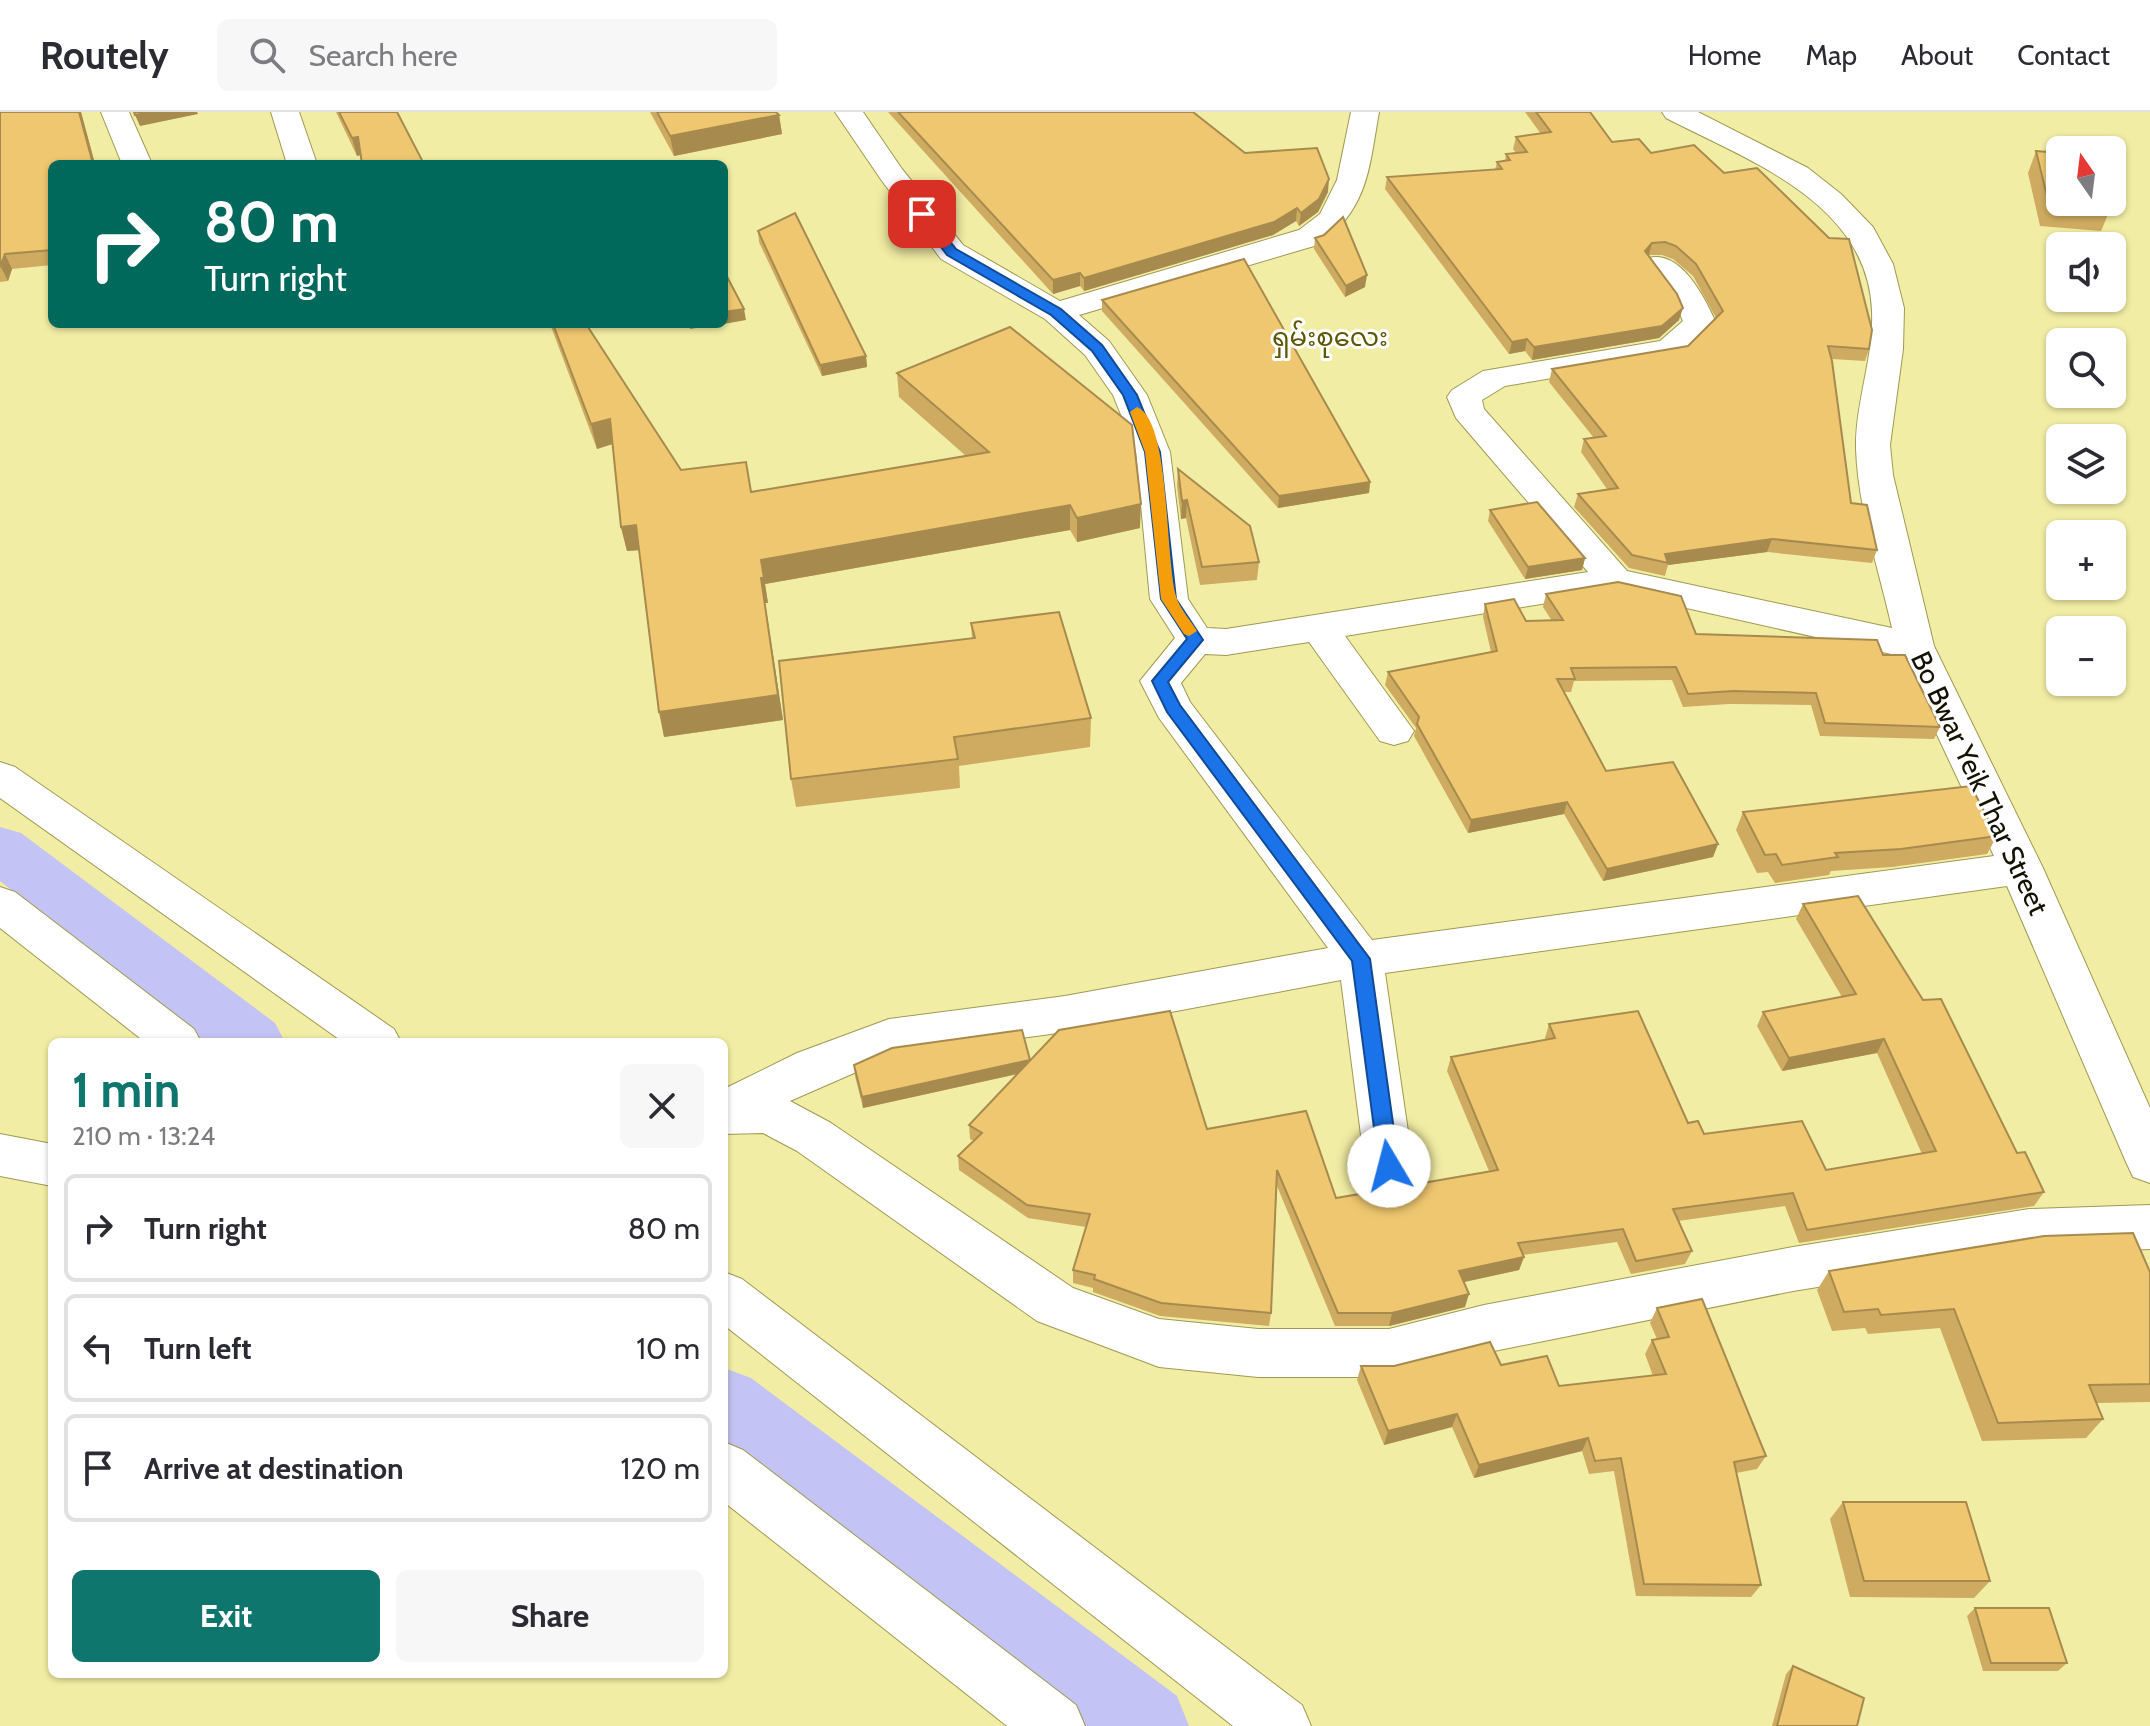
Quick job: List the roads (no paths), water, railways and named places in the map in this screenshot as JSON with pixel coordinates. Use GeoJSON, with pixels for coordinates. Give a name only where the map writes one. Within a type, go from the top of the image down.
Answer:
{"type":"FeatureCollection","features":[{"type":"Feature","properties":{"kind":"street"},"geometry":{"type":"LineString","coordinates":[[115,112],[135,160]]}},
{"type":"Feature","properties":{"kind":"street"},"geometry":{"type":"LineString","coordinates":[[285,112],[301,160]]}},
{"type":"Feature","properties":{"kind":"street"},"geometry":{"type":"LineString","coordinates":[[849,112],[892,175],[952,252],[1056,312],[1097,348],[1130,395],[1153,452],[1169,599],[1195,640]]}},
{"type":"Feature","properties":{"kind":"street"},"geometry":{"type":"LineString","coordinates":[[1056,312],[1310,237],[1333,219],[1352,180],[1365,112]]}},
{"type":"Feature","properties":{"kind":"street","name":"Bo Bwar Yeik Thar Street"},"geometry":{"type":"LineString","coordinates":[[1676,112],[1798,174],[1830,200],[1862,234],[1877,264],[1888,308],[1887,349],[1873,445],[1875,475],[1915,646],[2021,868],[2150,1162]]}},
{"type":"Feature","properties":{"kind":"street"},"geometry":{"type":"LineString","coordinates":[[1615,580],[1468,411],[1464,397],[1495,378],[1670,349],[1700,323],[1691,303],[1660,265]]}},
{"type":"Feature","properties":{"kind":"street"},"geometry":{"type":"LineString","coordinates":[[1195,640],[1226,642],[1615,580],[1915,646]]}},
{"type":"Feature","properties":{"kind":"street"},"geometry":{"type":"LineString","coordinates":[[1318,626],[1394,731]]}},
{"type":"Feature","properties":{"kind":"street"},"geometry":{"type":"LineString","coordinates":[[1195,640],[1160,681],[1173,708],[1361,959],[1389,1166]]}},
{"type":"Feature","properties":{"kind":"street"},"geometry":{"type":"LineString","coordinates":[[0,777],[372,1038]]}},
{"type":"Feature","properties":{"kind":"street"},"geometry":{"type":"LineString","coordinates":[[728,1111],[814,1067],[889,1038],[1065,1014],[1361,959],[2021,868]]}},
{"type":"Feature","properties":{"kind":"street"},"geometry":{"type":"LineString","coordinates":[[0,904],[173,1038]]}},
{"type":"Feature","properties":{"kind":"street"},"geometry":{"type":"LineString","coordinates":[[728,1113],[769,1113],[814,1137],[1055,1305],[1159,1343],[1258,1353],[1389,1353],[1484,1329],[1793,1269],[2029,1231],[2150,1227]]}},
{"type":"Feature","properties":{"kind":"street"},"geometry":{"type":"LineString","coordinates":[[0,1155],[48,1164]]}},
{"type":"Feature","properties":{"kind":"street"},"geometry":{"type":"LineString","coordinates":[[728,1298],[1281,1726]]}},
{"type":"Feature","properties":{"kind":"street"},"geometry":{"type":"LineString","coordinates":[[728,1471],[1055,1726]]}},
{"type":"Feature","properties":{"kind":"waterway"},"geometry":{"type":"LineString","coordinates":[[0,849],[247,1038]]}},
{"type":"Feature","properties":{"kind":"waterway"},"geometry":{"type":"LineString","coordinates":[[728,1406],[1147,1726]]}},
{"type":"Feature","properties":{"kind":"district","name":"ရှမ်းစုလေး"},"geometry":{"type":"Point","coordinates":[1330,337]}}]}
